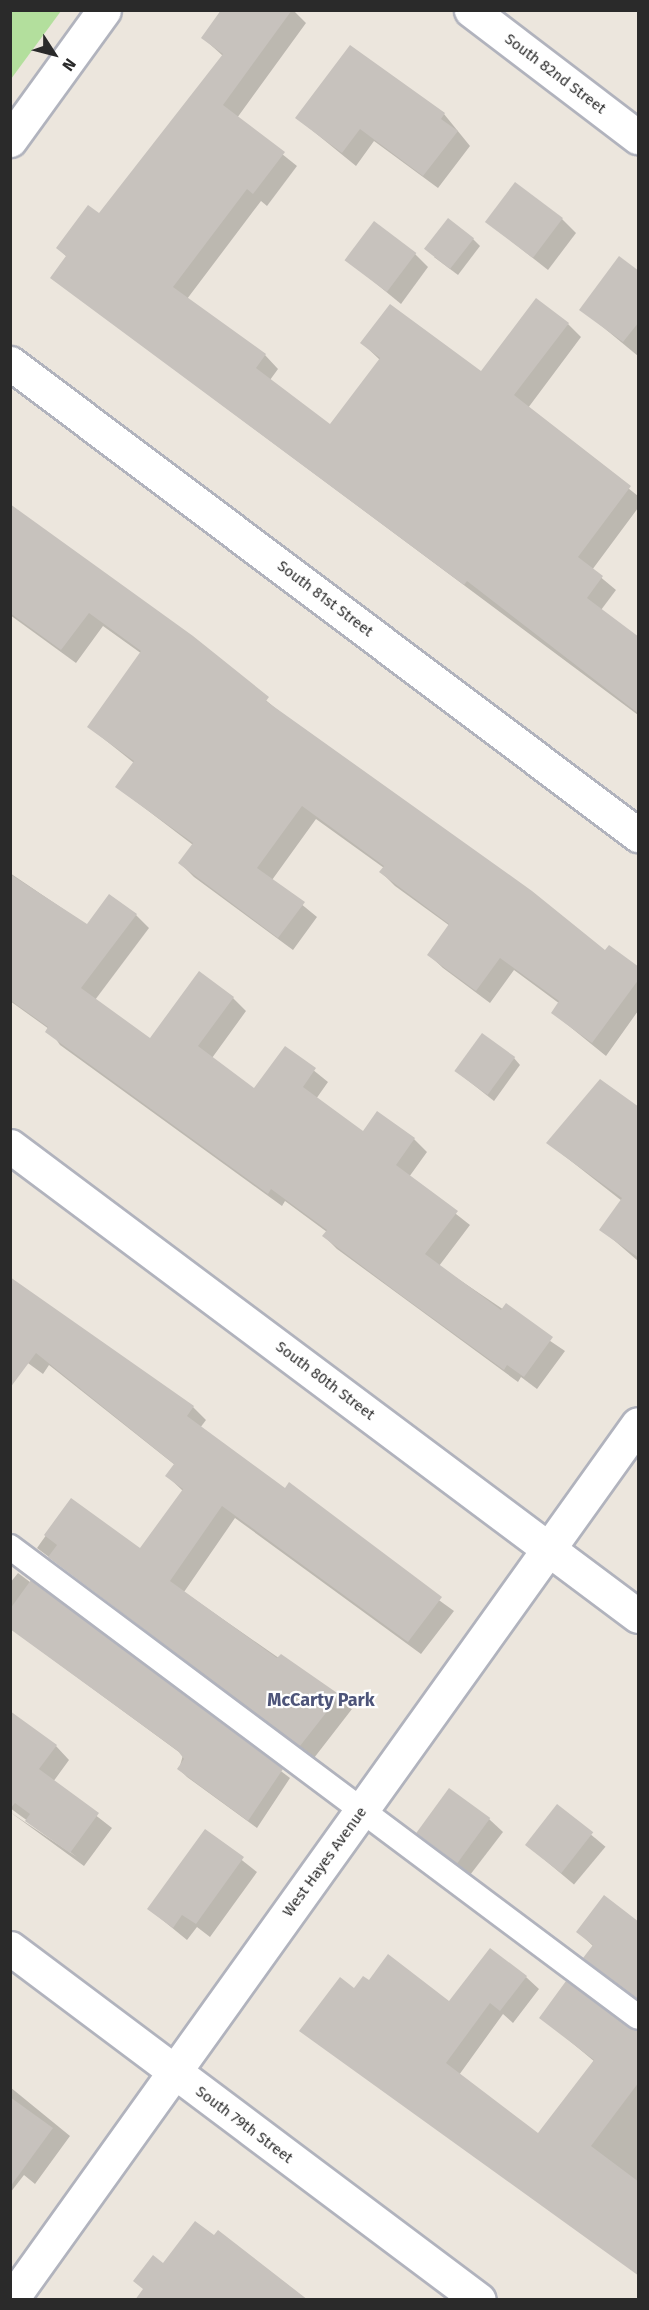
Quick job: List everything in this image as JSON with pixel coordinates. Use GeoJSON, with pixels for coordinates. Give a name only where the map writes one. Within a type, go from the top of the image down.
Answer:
{"type":"FeatureCollection","features":[{"type":"Feature","properties":{"kind":"street"},"geometry":{"type":"LineString","coordinates":[[10,140],[104,10]]}},
{"type":"Feature","properties":{"kind":"street","name":"South 82nd Street"},"geometry":{"type":"LineString","coordinates":[[471,10],[639,137]]}},
{"type":"Feature","properties":{"kind":"street","name":"South 81st Street"},"geometry":{"type":"LineString","coordinates":[[10,363],[639,834]]}},
{"type":"Feature","properties":{"kind":"street","name":"South 80th Street"},"geometry":{"type":"LineString","coordinates":[[10,1146],[639,1616]]}},
{"type":"Feature","properties":{"kind":"street","name":"West Hayes Avenue"},"geometry":{"type":"LineString","coordinates":[[11,2300],[639,1424]]}},
{"type":"Feature","properties":{"kind":"street","name":"South 79th Street"},"geometry":{"type":"LineString","coordinates":[[10,1948],[479,2300]]}},
{"type":"Feature","properties":{"kind":"lane"},"geometry":{"type":"LineString","coordinates":[[10,1547],[639,2017]]}},
{"type":"Feature","properties":{"kind":"green space"},"geometry":{"type":"Polygon","coordinates":[[[10,11],[61,11],[11,79],[10,11]]]}},
{"type":"Feature","properties":{"kind":"building"},"geometry":{"type":"Polygon","coordinates":[[[221,10],[292,10],[223,105],[285,152],[253,194],[247,189],[173,287],[266,354],[256,368],[330,424],[380,358],[360,343],[390,304],[481,371],[536,298],[569,323],[514,395],[631,486],[578,557],[603,576],[587,598],[639,637],[639,714],[467,581],[464,585],[50,278],[66,256],[56,248],[88,205],[99,213],[223,54],[201,38],[221,10]]]}},
{"type":"Feature","properties":{"kind":"building"},"geometry":{"type":"Polygon","coordinates":[[[350,45],[445,113],[441,119],[458,131],[423,176],[360,129],[342,153],[295,118],[350,45]]]}},
{"type":"Feature","properties":{"kind":"building"},"geometry":{"type":"Polygon","coordinates":[[[515,182],[563,218],[533,258],[485,222],[515,182]]]}},
{"type":"Feature","properties":{"kind":"building"},"geometry":{"type":"Polygon","coordinates":[[[448,218],[474,238],[450,269],[424,249],[448,218]]]}},
{"type":"Feature","properties":{"kind":"building"},"geometry":{"type":"Polygon","coordinates":[[[374,221],[416,253],[387,292],[345,260],[374,221]]]}},
{"type":"Feature","properties":{"kind":"building"},"geometry":{"type":"Polygon","coordinates":[[[619,256],[639,271],[639,322],[623,342],[579,310],[619,256]]]}},
{"type":"Feature","properties":{"kind":"building"},"geometry":{"type":"Polygon","coordinates":[[[10,504],[193,636],[269,697],[266,701],[532,891],[605,950],[609,945],[639,967],[639,979],[592,1043],[551,1013],[559,1001],[500,958],[476,991],[427,955],[449,924],[379,872],[384,866],[302,806],[257,868],[305,902],[278,938],[178,863],[193,843],[115,787],[134,761],[87,727],[141,651],[89,613],[61,650],[10,613],[10,504]]]}},
{"type":"Feature","properties":{"kind":"building"},"geometry":{"type":"Polygon","coordinates":[[[10,874],[87,924],[109,894],[137,914],[81,988],[150,1038],[199,971],[234,997],[198,1046],[254,1088],[285,1046],[316,1068],[303,1087],[363,1131],[377,1111],[415,1138],[396,1165],[458,1211],[425,1254],[501,1310],[506,1303],[553,1337],[524,1377],[507,1365],[504,1370],[398,1293],[322,1236],[327,1230],[271,1189],[268,1194],[45,1032],[48,1027],[10,1000],[10,874]]]}},
{"type":"Feature","properties":{"kind":"building"},"geometry":{"type":"Polygon","coordinates":[[[482,1033],[515,1057],[488,1095],[454,1071],[482,1033]]]}},
{"type":"Feature","properties":{"kind":"building"},"geometry":{"type":"Polygon","coordinates":[[[600,1079],[639,1107],[639,1258],[599,1230],[622,1198],[546,1143],[600,1079]]]}},
{"type":"Feature","properties":{"kind":"building"},"geometry":{"type":"Polygon","coordinates":[[[10,1277],[194,1406],[187,1416],[285,1488],[289,1482],[442,1597],[408,1642],[222,1506],[170,1581],[277,1658],[281,1654],[340,1695],[300,1746],[48,1557],[57,1545],[44,1535],[71,1498],[140,1548],[183,1489],[165,1476],[174,1464],[36,1353],[10,1388],[10,1277]]]}},
{"type":"Feature","properties":{"kind":"building"},"geometry":{"type":"Polygon","coordinates":[[[31,1580],[283,1769],[248,1821],[177,1769],[184,1759],[178,1751],[10,1629],[10,1609],[31,1580]]]}},
{"type":"Feature","properties":{"kind":"building"},"geometry":{"type":"Polygon","coordinates":[[[10,1711],[57,1745],[39,1769],[99,1813],[70,1853],[25,1821],[30,1814],[15,1803],[10,1809],[10,1711]]]}},
{"type":"Feature","properties":{"kind":"building"},"geometry":{"type":"Polygon","coordinates":[[[449,1788],[490,1818],[457,1863],[416,1833],[449,1788]]]}},
{"type":"Feature","properties":{"kind":"building"},"geometry":{"type":"Polygon","coordinates":[[[557,1804],[593,1832],[561,1873],[525,1845],[557,1804]]]}},
{"type":"Feature","properties":{"kind":"building"},"geometry":{"type":"Polygon","coordinates":[[[205,1829],[244,1857],[196,1924],[182,1915],[173,1928],[147,1909],[205,1829]]]}},
{"type":"Feature","properties":{"kind":"building"},"geometry":{"type":"Polygon","coordinates":[[[604,1895],[639,1922],[639,2000],[583,1958],[593,1945],[576,1932],[604,1895]]]}},
{"type":"Feature","properties":{"kind":"building"},"geometry":{"type":"Polygon","coordinates":[[[490,1948],[527,1976],[500,2011],[490,2003],[446,2063],[538,2133],[594,2060],[539,2018],[566,1981],[639,2031],[639,2082],[591,2146],[639,2182],[639,2276],[299,2031],[340,1977],[354,1988],[363,1976],[369,1980],[388,1954],[449,2001],[490,1948]]]}},
{"type":"Feature","properties":{"kind":"building"},"geometry":{"type":"Polygon","coordinates":[[[10,2097],[53,2128],[10,2187],[10,2097]]]}},
{"type":"Feature","properties":{"kind":"building"},"geometry":{"type":"Polygon","coordinates":[[[195,2221],[214,2235],[218,2230],[308,2300],[135,2300],[143,2289],[133,2281],[153,2255],[163,2263],[195,2221]]]}},
{"type":"Feature","properties":{"kind":"district","name":"McCarty Park"},"geometry":{"type":"Point","coordinates":[321,1700]}}]}
